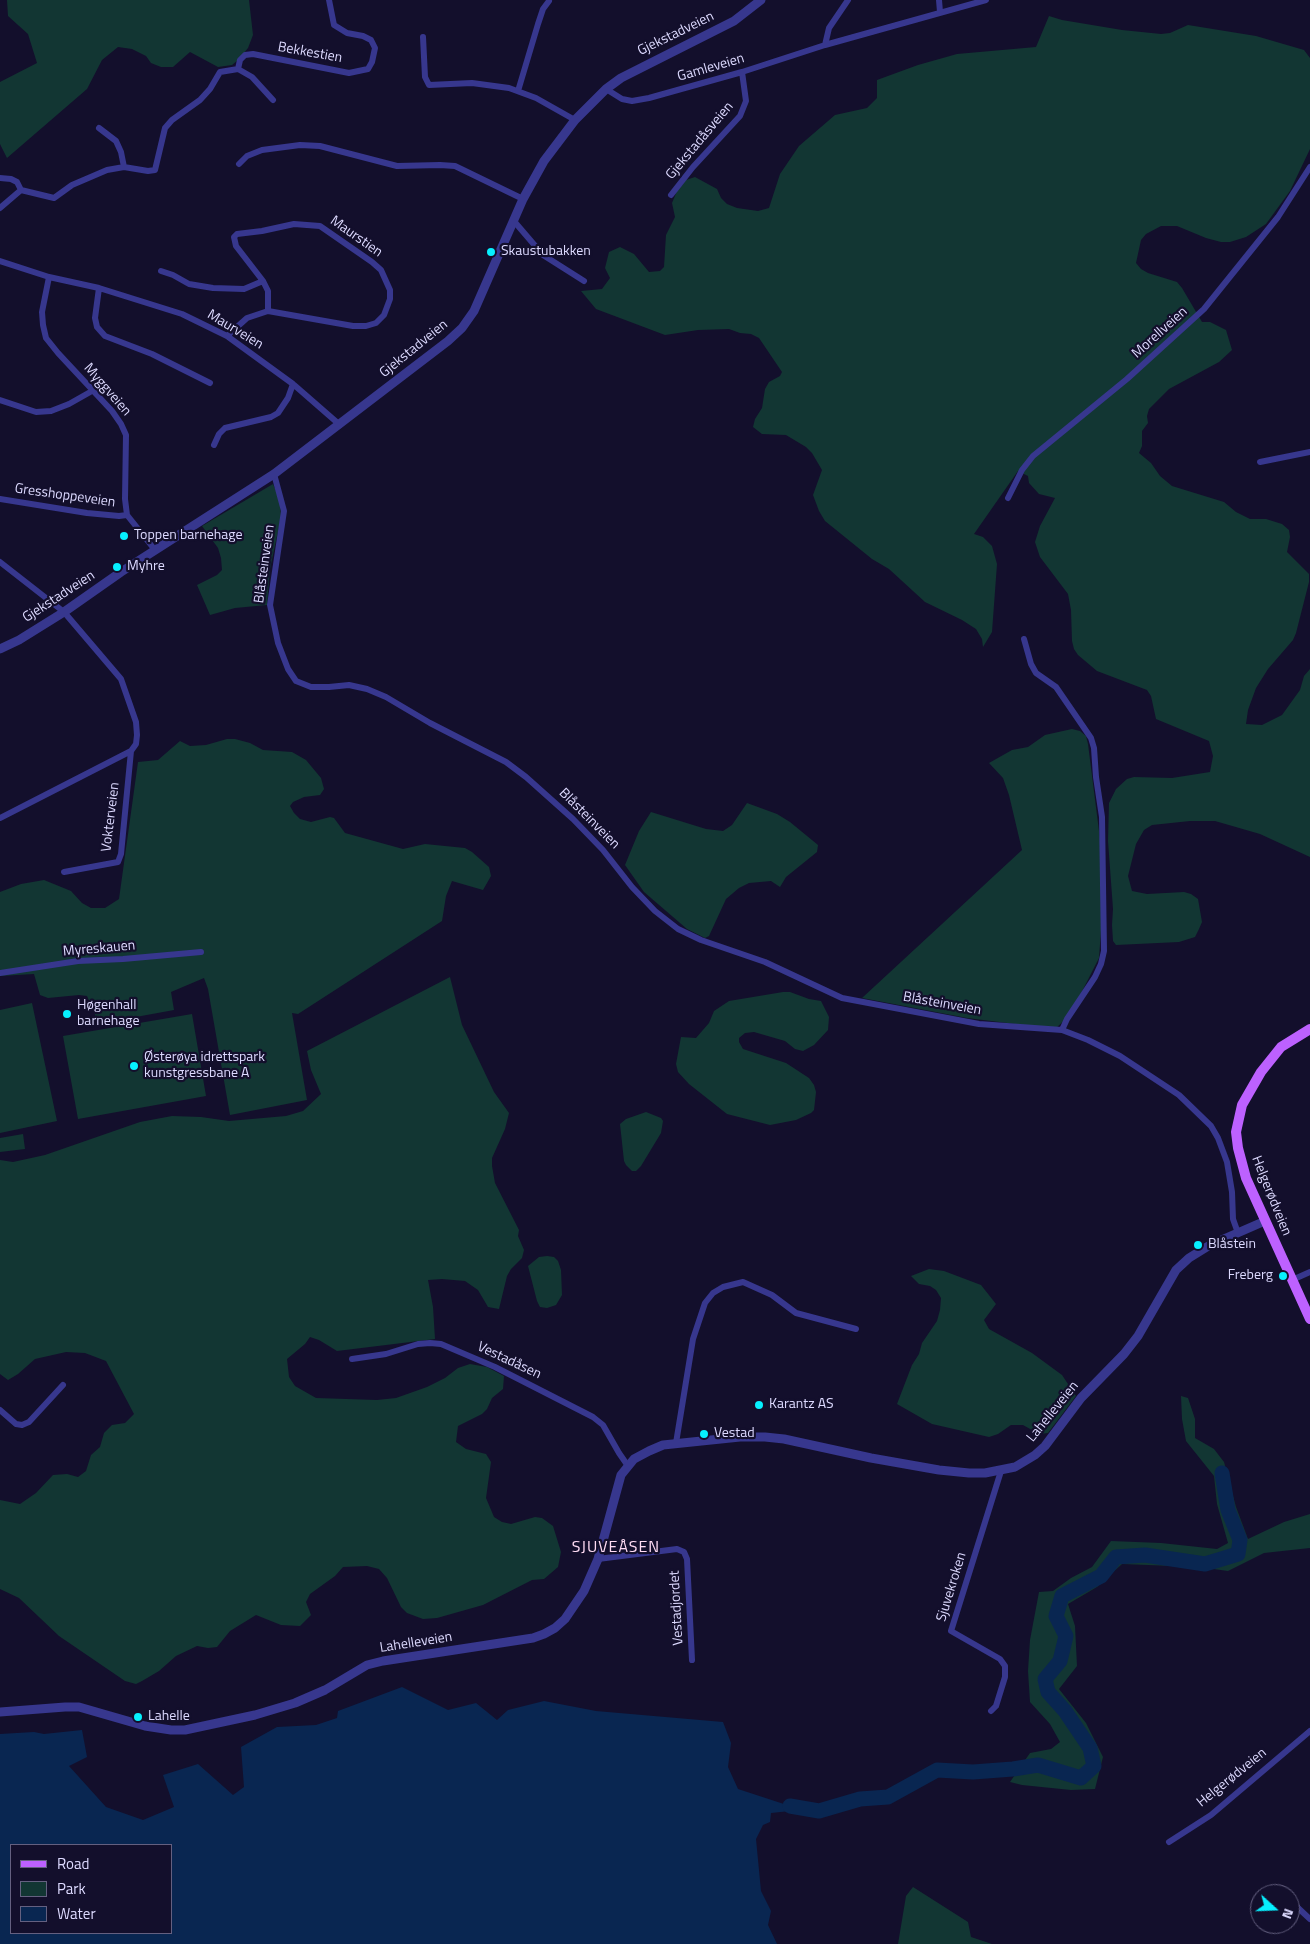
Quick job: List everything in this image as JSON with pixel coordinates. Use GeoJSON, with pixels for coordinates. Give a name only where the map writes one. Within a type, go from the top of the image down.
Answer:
{"type":"FeatureCollection","features":[{"type":"Feature","properties":{"kind":"main road","name":"Helgerødveien"},"geometry":{"type":"LineString","coordinates":[[1310,1029],[1276,1052],[1261,1072],[1247,1096],[1240,1113],[1236,1132],[1246,1178],[1310,1319]]}},
{"type":"Feature","properties":{"kind":"street","name":"Bekkestien"},"geometry":{"type":"LineString","coordinates":[[238,69],[240,60],[245,55],[253,54],[309,67],[349,73],[368,69],[372,62],[375,48],[371,40],[348,33],[334,25],[329,0]]}},
{"type":"Feature","properties":{"kind":"street","name":"Gjekstadveien"},"geometry":{"type":"LineString","coordinates":[[0,649],[19,640],[64,612],[155,550],[274,474],[448,341],[465,324],[474,311],[523,199],[544,161],[575,120],[606,89],[640,67],[734,21],[761,0]]}},
{"type":"Feature","properties":{"kind":"street"},"geometry":{"type":"LineString","coordinates":[[824,45],[829,28],[848,0]]}},
{"type":"Feature","properties":{"kind":"street"},"geometry":{"type":"LineString","coordinates":[[939,0],[940,12]]}},
{"type":"Feature","properties":{"kind":"street","name":"Gamleveien"},"geometry":{"type":"LineString","coordinates":[[606,89],[616,97],[632,101],[649,98],[742,72],[824,45],[986,0]]}},
{"type":"Feature","properties":{"kind":"street"},"geometry":{"type":"LineString","coordinates":[[518,91],[538,24],[544,8],[549,2]]}},
{"type":"Feature","properties":{"kind":"street"},"geometry":{"type":"LineString","coordinates":[[423,36],[425,76],[429,85],[472,83],[518,91],[536,98],[575,120]]}},
{"type":"Feature","properties":{"kind":"street"},"geometry":{"type":"LineString","coordinates":[[0,178],[11,179],[17,182],[21,190],[54,198],[72,185],[107,170],[124,167],[148,171],[155,170],[166,128],[172,120],[200,100],[210,89],[220,72],[238,69],[252,77],[273,100]]}},
{"type":"Feature","properties":{"kind":"street","name":"Gjekstadåsveien"},"geometry":{"type":"LineString","coordinates":[[671,195],[693,167],[740,116],[746,101],[742,72]]}},
{"type":"Feature","properties":{"kind":"street"},"geometry":{"type":"LineString","coordinates":[[99,128],[116,141],[121,152],[124,167]]}},
{"type":"Feature","properties":{"kind":"street"},"geometry":{"type":"LineString","coordinates":[[240,164],[247,156],[260,151],[317,146],[397,166],[455,166],[523,199]]}},
{"type":"Feature","properties":{"kind":"street","name":"Morellveien"},"geometry":{"type":"LineString","coordinates":[[1008,498],[1022,470],[1033,456],[1157,353],[1204,309],[1278,217],[1310,167]]}},
{"type":"Feature","properties":{"kind":"street"},"geometry":{"type":"LineString","coordinates":[[0,208],[21,190]]}},
{"type":"Feature","properties":{"kind":"street"},"geometry":{"type":"LineString","coordinates":[[513,220],[543,255],[569,273],[584,280]]}},
{"type":"Feature","properties":{"kind":"street","name":"Maurstien"},"geometry":{"type":"LineString","coordinates":[[294,224],[320,226],[377,266],[390,290],[390,299],[384,316],[376,323],[366,326],[353,326],[268,311],[268,291],[263,281],[236,246],[234,237],[237,234],[294,224]]}},
{"type":"Feature","properties":{"kind":"street","name":"Maurveien"},"geometry":{"type":"LineString","coordinates":[[0,262],[49,277],[99,288],[182,314],[227,336],[293,384],[340,425]]}},
{"type":"Feature","properties":{"kind":"street","name":"Maurveien"},"geometry":{"type":"LineString","coordinates":[[161,271],[189,284],[213,288],[244,289],[263,281]]}},
{"type":"Feature","properties":{"kind":"street","name":"Myggveien"},"geometry":{"type":"LineString","coordinates":[[49,277],[42,312],[46,338],[112,411],[122,424],[126,435],[126,515]]}},
{"type":"Feature","properties":{"kind":"street"},"geometry":{"type":"LineString","coordinates":[[99,288],[95,318],[97,327],[105,336],[152,354],[210,383]]}},
{"type":"Feature","properties":{"kind":"street"},"geometry":{"type":"LineString","coordinates":[[227,336],[247,318],[268,311]]}},
{"type":"Feature","properties":{"kind":"street"},"geometry":{"type":"LineString","coordinates":[[214,445],[219,434],[225,428],[271,417],[278,413],[288,398],[293,384]]}},
{"type":"Feature","properties":{"kind":"street"},"geometry":{"type":"LineString","coordinates":[[0,400],[36,412],[51,411],[69,404],[92,391]]}},
{"type":"Feature","properties":{"kind":"street"},"geometry":{"type":"LineString","coordinates":[[1260,462],[1310,452]]}},
{"type":"Feature","properties":{"kind":"street","name":"Blåsteinveien"},"geometry":{"type":"LineString","coordinates":[[274,474],[284,511],[270,606],[281,652],[288,669],[296,680],[310,687],[349,685],[386,696],[430,723],[506,762],[526,777],[573,819],[603,850],[654,911],[678,929],[701,940],[765,962],[842,998],[979,1024],[1062,1030],[1120,1056],[1179,1095],[1207,1122],[1218,1138],[1227,1162],[1232,1192],[1232,1219],[1238,1233]]}},
{"type":"Feature","properties":{"kind":"street","name":"Gresshoppeveien"},"geometry":{"type":"LineString","coordinates":[[0,499],[87,513],[126,515]]}},
{"type":"Feature","properties":{"kind":"street"},"geometry":{"type":"LineString","coordinates":[[126,515],[155,550]]}},
{"type":"Feature","properties":{"kind":"street","name":"Vokterveien"},"geometry":{"type":"LineString","coordinates":[[0,562],[64,612],[121,679],[136,722],[136,744],[132,751],[121,854],[118,862],[64,872]]}},
{"type":"Feature","properties":{"kind":"street"},"geometry":{"type":"LineString","coordinates":[[1024,639],[1030,664],[1036,673],[1056,688],[1091,738],[1094,748],[1102,817],[1104,951],[1095,977],[1067,1019],[1062,1030]]}},
{"type":"Feature","properties":{"kind":"street","name":"Vokterveien"},"geometry":{"type":"LineString","coordinates":[[0,818],[132,751]]}},
{"type":"Feature","properties":{"kind":"street","name":"Myreskauen"},"geometry":{"type":"LineString","coordinates":[[0,973],[78,961],[201,952]]}},
{"type":"Feature","properties":{"kind":"street","name":"Lahelleveien"},"geometry":{"type":"LineString","coordinates":[[0,1712],[65,1706],[79,1707],[144,1726],[185,1730],[255,1715],[295,1703],[310,1697],[367,1665],[533,1638],[544,1634],[555,1628],[574,1608],[584,1591],[598,1559],[621,1475],[628,1466],[649,1451],[676,1443],[740,1436],[765,1437],[791,1440],[871,1458],[969,1474],[1001,1471],[1015,1467],[1045,1446],[1081,1398],[1124,1354],[1138,1336],[1176,1270],[1189,1258],[1210,1246],[1265,1221]]}},
{"type":"Feature","properties":{"kind":"street"},"geometry":{"type":"LineString","coordinates":[[1292,1280],[1310,1272]]}},
{"type":"Feature","properties":{"kind":"street"},"geometry":{"type":"LineString","coordinates":[[676,1443],[693,1338],[705,1303],[713,1293],[723,1287],[743,1282],[772,1295],[796,1314],[856,1329]]}},
{"type":"Feature","properties":{"kind":"street","name":"Vestadåsen"},"geometry":{"type":"LineString","coordinates":[[352,1359],[386,1354],[418,1344],[441,1344],[495,1367],[593,1417],[603,1425],[628,1466]]}},
{"type":"Feature","properties":{"kind":"street"},"geometry":{"type":"LineString","coordinates":[[0,1410],[16,1424],[22,1425],[29,1422],[63,1385]]}},
{"type":"Feature","properties":{"kind":"street","name":"Sjuvekroken"},"geometry":{"type":"LineString","coordinates":[[991,1711],[996,1706],[1003,1684],[1005,1677],[1004,1666],[1000,1659],[951,1631],[1001,1471]]}},
{"type":"Feature","properties":{"kind":"street","name":"Vestadjordet"},"geometry":{"type":"LineString","coordinates":[[598,1559],[677,1549],[684,1552],[687,1559],[692,1660]]}},
{"type":"Feature","properties":{"kind":"street","name":"Helgerødveien"},"geometry":{"type":"LineString","coordinates":[[1168,1842],[1211,1815],[1310,1732]]}},
{"type":"Feature","properties":{"kind":"street"},"geometry":{"type":"LineString","coordinates":[[1300,1910],[1310,1919]]}},
{"type":"Feature","properties":{"kind":"green space"},"geometry":{"type":"Polygon","coordinates":[[[7,0],[249,0],[253,35],[248,48],[238,60],[232,65],[218,67],[190,52],[173,67],[161,67],[151,63],[146,56],[132,49],[118,47],[102,60],[87,89],[7,158],[0,144],[0,82],[37,63],[28,34],[8,16],[7,0]]]}},
{"type":"Feature","properties":{"kind":"green space"},"geometry":{"type":"Polygon","coordinates":[[[1049,16],[1122,30],[1161,34],[1170,33],[1188,25],[1256,36],[1304,50],[1310,58],[1310,149],[1290,191],[1266,224],[1246,237],[1230,242],[1206,238],[1177,226],[1161,226],[1146,234],[1141,240],[1136,263],[1148,273],[1177,282],[1202,322],[1210,322],[1226,330],[1232,350],[1219,362],[1169,389],[1149,409],[1148,423],[1142,431],[1142,446],[1139,453],[1172,486],[1224,502],[1236,512],[1250,519],[1266,519],[1282,524],[1289,530],[1290,537],[1287,552],[1309,574],[1309,582],[1296,633],[1293,640],[1268,669],[1256,688],[1248,710],[1246,724],[1262,725],[1282,715],[1300,690],[1304,676],[1310,669],[1310,857],[1260,834],[1215,821],[1190,821],[1152,825],[1144,830],[1136,844],[1128,876],[1132,891],[1147,894],[1184,892],[1198,899],[1202,922],[1199,929],[1195,937],[1179,942],[1116,945],[1113,941],[1113,909],[1108,841],[1109,803],[1116,789],[1127,779],[1134,777],[1172,778],[1210,772],[1213,756],[1209,741],[1156,719],[1151,696],[1147,690],[1097,671],[1078,655],[1074,649],[1068,594],[1040,557],[1035,542],[1040,526],[1055,498],[1039,494],[1029,483],[1028,476],[1018,471],[974,534],[983,537],[992,546],[997,564],[992,632],[983,647],[982,639],[976,629],[925,602],[889,569],[872,559],[825,521],[813,495],[822,470],[806,447],[786,435],[762,434],[753,427],[755,419],[762,408],[765,389],[769,382],[780,376],[782,372],[759,338],[751,334],[729,329],[698,330],[665,335],[596,309],[581,291],[602,289],[610,278],[605,268],[609,252],[620,247],[634,254],[649,272],[660,271],[664,267],[666,235],[675,217],[672,203],[677,191],[686,180],[695,177],[717,189],[721,198],[727,204],[737,208],[758,211],[769,208],[780,174],[799,146],[835,115],[867,108],[877,98],[877,80],[918,65],[957,54],[1036,47],[1049,16]]]}},
{"type":"Feature","properties":{"kind":"green space"},"geometry":{"type":"Polygon","coordinates":[[[273,484],[280,500],[281,517],[270,569],[267,605],[235,608],[210,615],[197,585],[217,575],[222,570],[221,558],[218,548],[202,526],[273,484]]]}},
{"type":"Feature","properties":{"kind":"green space"},"geometry":{"type":"Polygon","coordinates":[[[1072,729],[1080,731],[1086,736],[1088,744],[1100,839],[1102,917],[1099,958],[1070,1015],[1055,1029],[967,1018],[862,998],[1022,850],[1003,778],[989,763],[1012,750],[1028,747],[1045,735],[1072,729]]]}},
{"type":"Feature","properties":{"kind":"green space"},"geometry":{"type":"Polygon","coordinates":[[[227,739],[250,743],[263,750],[292,752],[306,760],[321,778],[324,789],[320,795],[304,797],[293,802],[290,806],[300,819],[311,822],[330,817],[334,818],[345,833],[403,849],[425,844],[465,848],[489,867],[491,876],[483,890],[452,881],[446,896],[442,921],[298,1014],[292,1013],[307,1100],[230,1115],[208,989],[204,978],[171,992],[174,1010],[103,1023],[96,1017],[87,996],[48,998],[40,995],[34,974],[0,976],[0,892],[21,884],[44,880],[71,891],[82,903],[91,908],[105,908],[119,899],[138,762],[158,760],[180,741],[190,746],[206,745],[227,739]]]}},
{"type":"Feature","properties":{"kind":"green space"},"geometry":{"type":"Polygon","coordinates":[[[747,803],[777,814],[790,822],[818,845],[817,852],[786,877],[780,887],[771,881],[749,883],[739,888],[726,899],[709,936],[705,938],[687,929],[644,892],[625,865],[639,831],[651,812],[706,829],[723,831],[732,825],[747,803]]]}},
{"type":"Feature","properties":{"kind":"green space"},"geometry":{"type":"Polygon","coordinates":[[[450,977],[462,1025],[494,1092],[509,1113],[505,1129],[492,1158],[492,1166],[495,1183],[519,1230],[518,1236],[524,1250],[522,1258],[507,1276],[499,1309],[488,1307],[478,1290],[465,1281],[428,1280],[433,1307],[435,1339],[337,1351],[310,1337],[305,1344],[287,1359],[289,1377],[295,1386],[316,1398],[377,1400],[396,1398],[427,1387],[445,1378],[458,1368],[470,1364],[487,1367],[504,1376],[503,1389],[492,1398],[487,1409],[482,1414],[458,1426],[456,1442],[466,1449],[486,1454],[491,1462],[486,1498],[494,1517],[502,1522],[511,1524],[535,1517],[542,1518],[553,1526],[561,1552],[558,1567],[544,1579],[532,1580],[483,1605],[437,1618],[423,1619],[407,1613],[401,1607],[387,1578],[379,1569],[367,1566],[343,1567],[335,1576],[310,1594],[306,1602],[311,1615],[300,1626],[281,1625],[256,1615],[230,1631],[217,1647],[197,1646],[176,1656],[159,1671],[136,1684],[125,1681],[59,1636],[19,1598],[0,1589],[0,1500],[20,1504],[36,1493],[53,1475],[67,1474],[78,1477],[86,1471],[91,1455],[100,1447],[104,1433],[112,1425],[125,1423],[134,1414],[106,1361],[85,1353],[66,1352],[35,1359],[8,1380],[0,1374],[0,1160],[13,1162],[45,1155],[140,1122],[172,1116],[201,1117],[229,1121],[286,1116],[303,1111],[321,1094],[311,1070],[307,1051],[450,977]]]}},
{"type":"Feature","properties":{"kind":"green space"},"geometry":{"type":"Polygon","coordinates":[[[790,992],[821,1001],[829,1017],[828,1030],[814,1045],[803,1051],[795,1049],[785,1041],[754,1032],[745,1033],[739,1038],[739,1042],[743,1049],[786,1063],[809,1078],[816,1092],[814,1110],[796,1120],[770,1125],[727,1114],[689,1084],[678,1072],[676,1064],[681,1037],[696,1038],[709,1023],[714,1011],[729,1001],[790,992]]]}},
{"type":"Feature","properties":{"kind":"green space"},"geometry":{"type":"Polygon","coordinates":[[[32,1003],[57,1121],[0,1133],[0,1010],[32,1003]]]}},
{"type":"Feature","properties":{"kind":"green space","name":"Østerøya idrettspark kunstgressbane A"},"geometry":{"type":"Polygon","coordinates":[[[192,1014],[206,1096],[78,1119],[63,1036],[192,1014]]]}},
{"type":"Feature","properties":{"kind":"green space"},"geometry":{"type":"Polygon","coordinates":[[[646,1112],[661,1118],[663,1121],[661,1133],[641,1166],[636,1171],[632,1171],[624,1161],[620,1124],[626,1119],[646,1112]]]}},
{"type":"Feature","properties":{"kind":"green space"},"geometry":{"type":"Polygon","coordinates":[[[23,1134],[25,1149],[0,1152],[0,1138],[23,1134]]]}},
{"type":"Feature","properties":{"kind":"green space"},"geometry":{"type":"Polygon","coordinates":[[[539,1257],[554,1257],[558,1261],[561,1270],[562,1295],[556,1305],[547,1308],[540,1307],[537,1301],[528,1266],[539,1257]]]}},
{"type":"Feature","properties":{"kind":"green space"},"geometry":{"type":"Polygon","coordinates":[[[929,1269],[944,1271],[981,1285],[996,1304],[984,1320],[989,1329],[1032,1353],[1062,1375],[1076,1396],[1048,1433],[1039,1434],[1023,1425],[1011,1425],[998,1434],[989,1437],[932,1424],[897,1404],[922,1343],[937,1321],[940,1310],[941,1298],[936,1290],[930,1286],[919,1284],[911,1276],[929,1269]]]}},
{"type":"Feature","properties":{"kind":"green space"},"geometry":{"type":"Polygon","coordinates":[[[1181,1396],[1188,1398],[1195,1419],[1195,1438],[1214,1449],[1224,1462],[1236,1507],[1248,1539],[1284,1522],[1310,1514],[1310,1548],[1264,1553],[1228,1571],[1199,1567],[1122,1564],[1097,1587],[1068,1604],[1075,1626],[1077,1666],[1059,1689],[1086,1723],[1103,1757],[1095,1789],[1071,1790],[1010,1782],[1030,1753],[1051,1749],[1060,1742],[1050,1724],[1030,1702],[1028,1671],[1030,1640],[1039,1592],[1053,1591],[1071,1578],[1092,1567],[1111,1541],[1161,1543],[1217,1549],[1228,1543],[1217,1504],[1214,1476],[1186,1441],[1182,1419],[1181,1396]]]}},
{"type":"Feature","properties":{"kind":"green space"},"geometry":{"type":"Polygon","coordinates":[[[913,1887],[968,1922],[971,1937],[992,1944],[898,1944],[906,1896],[913,1887]]]}},
{"type":"Feature","properties":{"kind":"water"},"geometry":{"type":"Polygon","coordinates":[[[402,1687],[448,1710],[476,1703],[497,1720],[508,1710],[544,1701],[596,1711],[723,1722],[731,1743],[728,1767],[738,1789],[790,1806],[790,1811],[771,1813],[770,1822],[763,1825],[756,1839],[761,1891],[771,1911],[768,1925],[777,1944],[0,1944],[0,1734],[34,1732],[44,1734],[82,1730],[87,1757],[69,1766],[106,1807],[143,1820],[174,1807],[163,1775],[198,1764],[233,1795],[244,1787],[241,1747],[277,1727],[316,1725],[337,1718],[338,1711],[402,1687]]]}},
{"type":"Feature","properties":{"kind":"waterway"},"geometry":{"type":"LineString","coordinates":[[790,1806],[819,1811],[860,1799],[888,1797],[937,1770],[973,1772],[1038,1765],[1081,1778],[1094,1766],[1090,1748],[1065,1711],[1048,1692],[1045,1679],[1060,1661],[1066,1636],[1056,1616],[1062,1596],[1101,1576],[1116,1557],[1145,1555],[1205,1564],[1238,1554],[1240,1540],[1228,1510],[1222,1473]]}},
{"type":"Feature","properties":{"kind":"place","name":"Skaustubakken"},"geometry":{"type":"Point","coordinates":[491,252]}},
{"type":"Feature","properties":{"kind":"place","name":"Toppen barnehage"},"geometry":{"type":"Point","coordinates":[124,536]}},
{"type":"Feature","properties":{"kind":"place","name":"Myhre"},"geometry":{"type":"Point","coordinates":[117,567]}},
{"type":"Feature","properties":{"kind":"place","name":"Høgenhall barnehage"},"geometry":{"type":"Point","coordinates":[67,1014]}},
{"type":"Feature","properties":{"kind":"place","name":"Østerøya idrettspark kunstgressbane A"},"geometry":{"type":"Point","coordinates":[134,1066]}},
{"type":"Feature","properties":{"kind":"place","name":"Blåstein"},"geometry":{"type":"Point","coordinates":[1198,1245]}},
{"type":"Feature","properties":{"kind":"place","name":"Freberg"},"geometry":{"type":"Point","coordinates":[1283,1276]}},
{"type":"Feature","properties":{"kind":"place","name":"Karantz AS"},"geometry":{"type":"Point","coordinates":[759,1405]}},
{"type":"Feature","properties":{"kind":"place","name":"Vestad"},"geometry":{"type":"Point","coordinates":[704,1434]}},
{"type":"Feature","properties":{"kind":"place","name":"Lahelle"},"geometry":{"type":"Point","coordinates":[138,1717]}},
{"type":"Feature","properties":{"kind":"district","name":"SJUVEÅSEN"},"geometry":{"type":"Point","coordinates":[616,1548]}}]}
